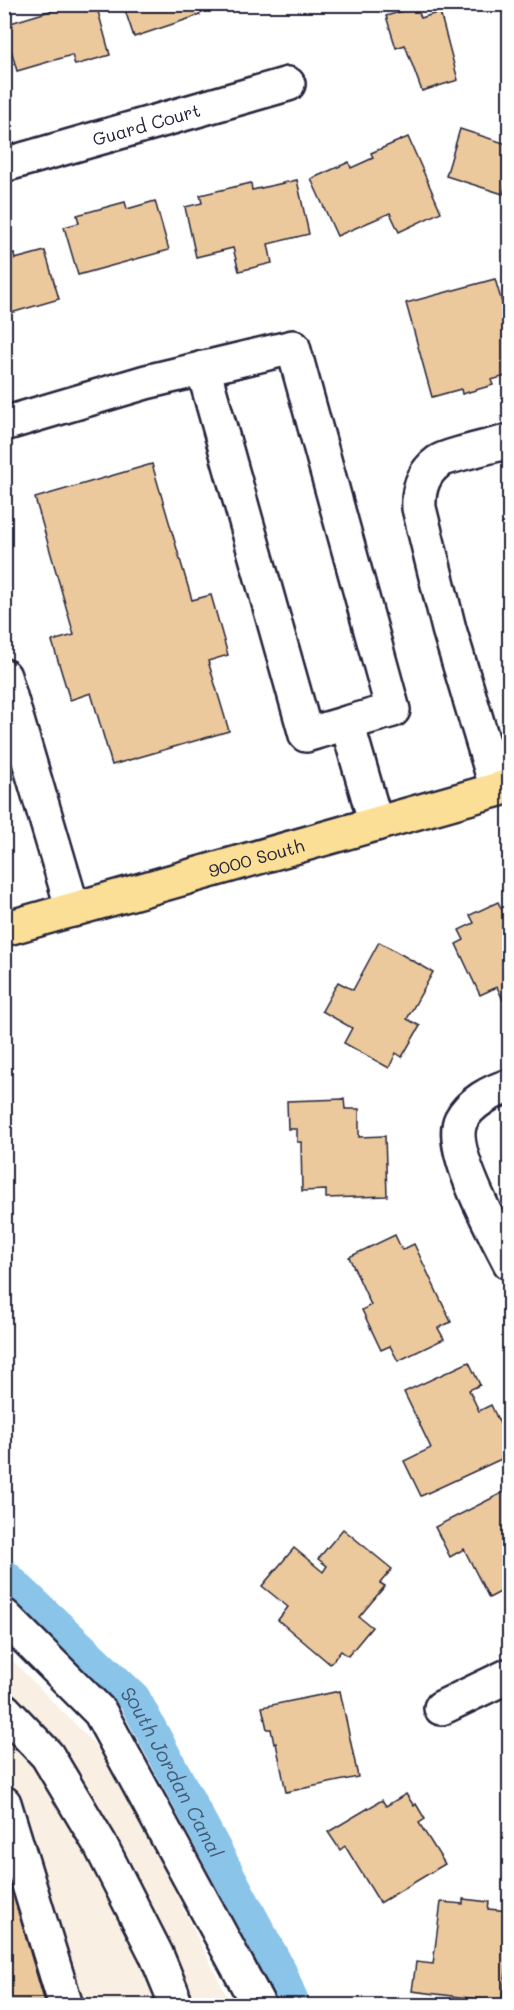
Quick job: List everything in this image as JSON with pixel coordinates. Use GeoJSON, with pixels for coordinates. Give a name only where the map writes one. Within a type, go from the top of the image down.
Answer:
{"type":"FeatureCollection","features":[{"type":"Feature","properties":{"kind":"main road","name":"9000 South"},"geometry":{"type":"LineString","coordinates":[[4,929],[503,787]]}},
{"type":"Feature","properties":{"kind":"street","name":"Guard Court"},"geometry":{"type":"LineString","coordinates":[[4,165],[288,84]]}},
{"type":"Feature","properties":{"kind":"street"},"geometry":{"type":"LineString","coordinates":[[4,424],[146,382],[203,368],[293,347],[393,710],[306,735],[203,368]]}},
{"type":"Feature","properties":{"kind":"street"},"geometry":{"type":"LineString","coordinates":[[503,787],[449,629],[419,508],[418,493],[425,475],[439,461],[510,441]]}},
{"type":"Feature","properties":{"kind":"street"},"geometry":{"type":"LineString","coordinates":[[4,676],[73,910]]}},
{"type":"Feature","properties":{"kind":"street"},"geometry":{"type":"LineString","coordinates":[[347,723],[376,824]]}},
{"type":"Feature","properties":{"kind":"street"},"geometry":{"type":"LineString","coordinates":[[510,1086],[475,1103],[460,1122],[460,1147],[470,1181],[510,1263]]}},
{"type":"Feature","properties":{"kind":"street"},"geometry":{"type":"LineString","coordinates":[[4,1616],[100,1712],[259,2006]]}},
{"type":"Feature","properties":{"kind":"street"},"geometry":{"type":"LineString","coordinates":[[441,1708],[510,1675]]}},
{"type":"Feature","properties":{"kind":"street"},"geometry":{"type":"LineString","coordinates":[[4,1710],[47,1755],[100,1844],[156,1954],[172,1993],[172,2006]]}},
{"type":"Feature","properties":{"kind":"street"},"geometry":{"type":"LineString","coordinates":[[4,1803],[66,2006]]}},
{"type":"Feature","properties":{"kind":"shaded area"},"geometry":{"type":"Polygon","coordinates":[[[4,1652],[109,1759],[231,2005],[5,2005],[4,1652]]]}},
{"type":"Feature","properties":{"kind":"building"},"geometry":{"type":"Polygon","coordinates":[[[73,4],[96,4],[110,55],[75,65],[72,55],[17,71],[4,25],[73,4]]]}},
{"type":"Feature","properties":{"kind":"building"},"geometry":{"type":"Polygon","coordinates":[[[123,4],[207,4],[198,8],[200,15],[134,37],[123,4]]]}},
{"type":"Feature","properties":{"kind":"building"},"geometry":{"type":"Polygon","coordinates":[[[417,7],[421,18],[440,12],[458,80],[422,91],[405,45],[396,48],[386,16],[417,7]]]}},
{"type":"Feature","properties":{"kind":"building"},"geometry":{"type":"Polygon","coordinates":[[[460,129],[510,145],[510,172],[503,194],[446,176],[460,129]]]}},
{"type":"Feature","properties":{"kind":"building"},"geometry":{"type":"Polygon","coordinates":[[[408,137],[441,212],[399,232],[390,213],[337,236],[311,179],[349,162],[351,168],[373,158],[371,153],[408,137]]]}},
{"type":"Feature","properties":{"kind":"building"},"geometry":{"type":"Polygon","coordinates":[[[297,180],[309,234],[268,244],[272,263],[239,271],[233,248],[196,257],[185,207],[202,203],[200,195],[251,183],[252,190],[297,180]]]}},
{"type":"Feature","properties":{"kind":"building"},"geometry":{"type":"Polygon","coordinates":[[[155,201],[169,250],[78,275],[64,227],[79,223],[77,215],[125,202],[127,209],[155,201]]]}},
{"type":"Feature","properties":{"kind":"building"},"geometry":{"type":"Polygon","coordinates":[[[45,251],[59,299],[4,315],[4,256],[14,253],[15,259],[45,251]]]}},
{"type":"Feature","properties":{"kind":"building"},"geometry":{"type":"Polygon","coordinates":[[[495,279],[510,330],[510,375],[491,380],[493,385],[462,394],[461,389],[432,397],[406,303],[495,279]]]}},
{"type":"Feature","properties":{"kind":"building"},"geometry":{"type":"Polygon","coordinates":[[[152,464],[192,600],[211,595],[228,655],[208,661],[229,731],[112,765],[91,693],[70,700],[52,641],[74,635],[35,498],[152,464]]]}},
{"type":"Feature","properties":{"kind":"building"},"geometry":{"type":"Polygon","coordinates":[[[498,902],[506,918],[510,916],[510,997],[503,1000],[497,987],[480,995],[456,944],[464,940],[459,930],[474,923],[470,915],[498,902]]]}},
{"type":"Feature","properties":{"kind":"building"},"geometry":{"type":"Polygon","coordinates":[[[379,942],[433,972],[407,1019],[420,1026],[402,1057],[396,1053],[389,1068],[344,1043],[352,1028],[322,1011],[338,982],[353,990],[379,942]]]}},
{"type":"Feature","properties":{"kind":"building"},"geometry":{"type":"Polygon","coordinates":[[[344,1099],[345,1109],[359,1109],[359,1137],[385,1136],[387,1196],[326,1198],[326,1190],[302,1191],[301,1142],[297,1142],[297,1129],[288,1129],[287,1101],[344,1099]]]}},
{"type":"Feature","properties":{"kind":"building"},"geometry":{"type":"Polygon","coordinates":[[[395,1235],[402,1250],[414,1244],[451,1322],[438,1328],[444,1339],[398,1361],[390,1346],[381,1350],[362,1310],[371,1305],[349,1257],[395,1235]]]}},
{"type":"Feature","properties":{"kind":"building"},"geometry":{"type":"Polygon","coordinates":[[[469,1362],[480,1385],[469,1390],[479,1411],[491,1405],[510,1445],[510,1455],[421,1496],[404,1461],[431,1448],[404,1392],[469,1362]]]}},
{"type":"Feature","properties":{"kind":"building"},"geometry":{"type":"Polygon","coordinates":[[[506,1491],[510,1496],[510,1587],[489,1598],[464,1549],[450,1557],[435,1527],[506,1491]]]}},
{"type":"Feature","properties":{"kind":"building"},"geometry":{"type":"Polygon","coordinates":[[[343,1529],[392,1569],[380,1583],[385,1586],[359,1617],[372,1627],[348,1656],[341,1651],[330,1664],[278,1620],[288,1607],[262,1586],[294,1548],[323,1572],[327,1566],[318,1559],[343,1529]]]}},
{"type":"Feature","properties":{"kind":"building"},"geometry":{"type":"Polygon","coordinates":[[[340,1691],[358,1777],[286,1792],[276,1743],[274,1744],[271,1729],[267,1729],[262,1707],[340,1691]]]}},
{"type":"Feature","properties":{"kind":"building"},"geometry":{"type":"Polygon","coordinates":[[[406,1794],[414,1806],[416,1804],[425,1819],[419,1823],[445,1864],[380,1903],[345,1846],[340,1850],[328,1832],[382,1800],[386,1806],[406,1794]]]}},
{"type":"Feature","properties":{"kind":"building"},"geometry":{"type":"Polygon","coordinates":[[[4,1863],[46,2006],[4,2006],[4,1863]]]}},
{"type":"Feature","properties":{"kind":"building"},"geometry":{"type":"Polygon","coordinates":[[[463,1899],[489,1902],[488,1909],[510,1911],[510,1965],[507,1964],[502,2002],[412,1991],[416,1962],[433,1964],[441,1902],[463,1904],[463,1899]]]}},
{"type":"Feature","properties":{"kind":"waterway","name":"South Jordan Canal"},"geometry":{"type":"LineString","coordinates":[[4,1575],[134,1698],[280,1971],[294,2006]]}}]}
